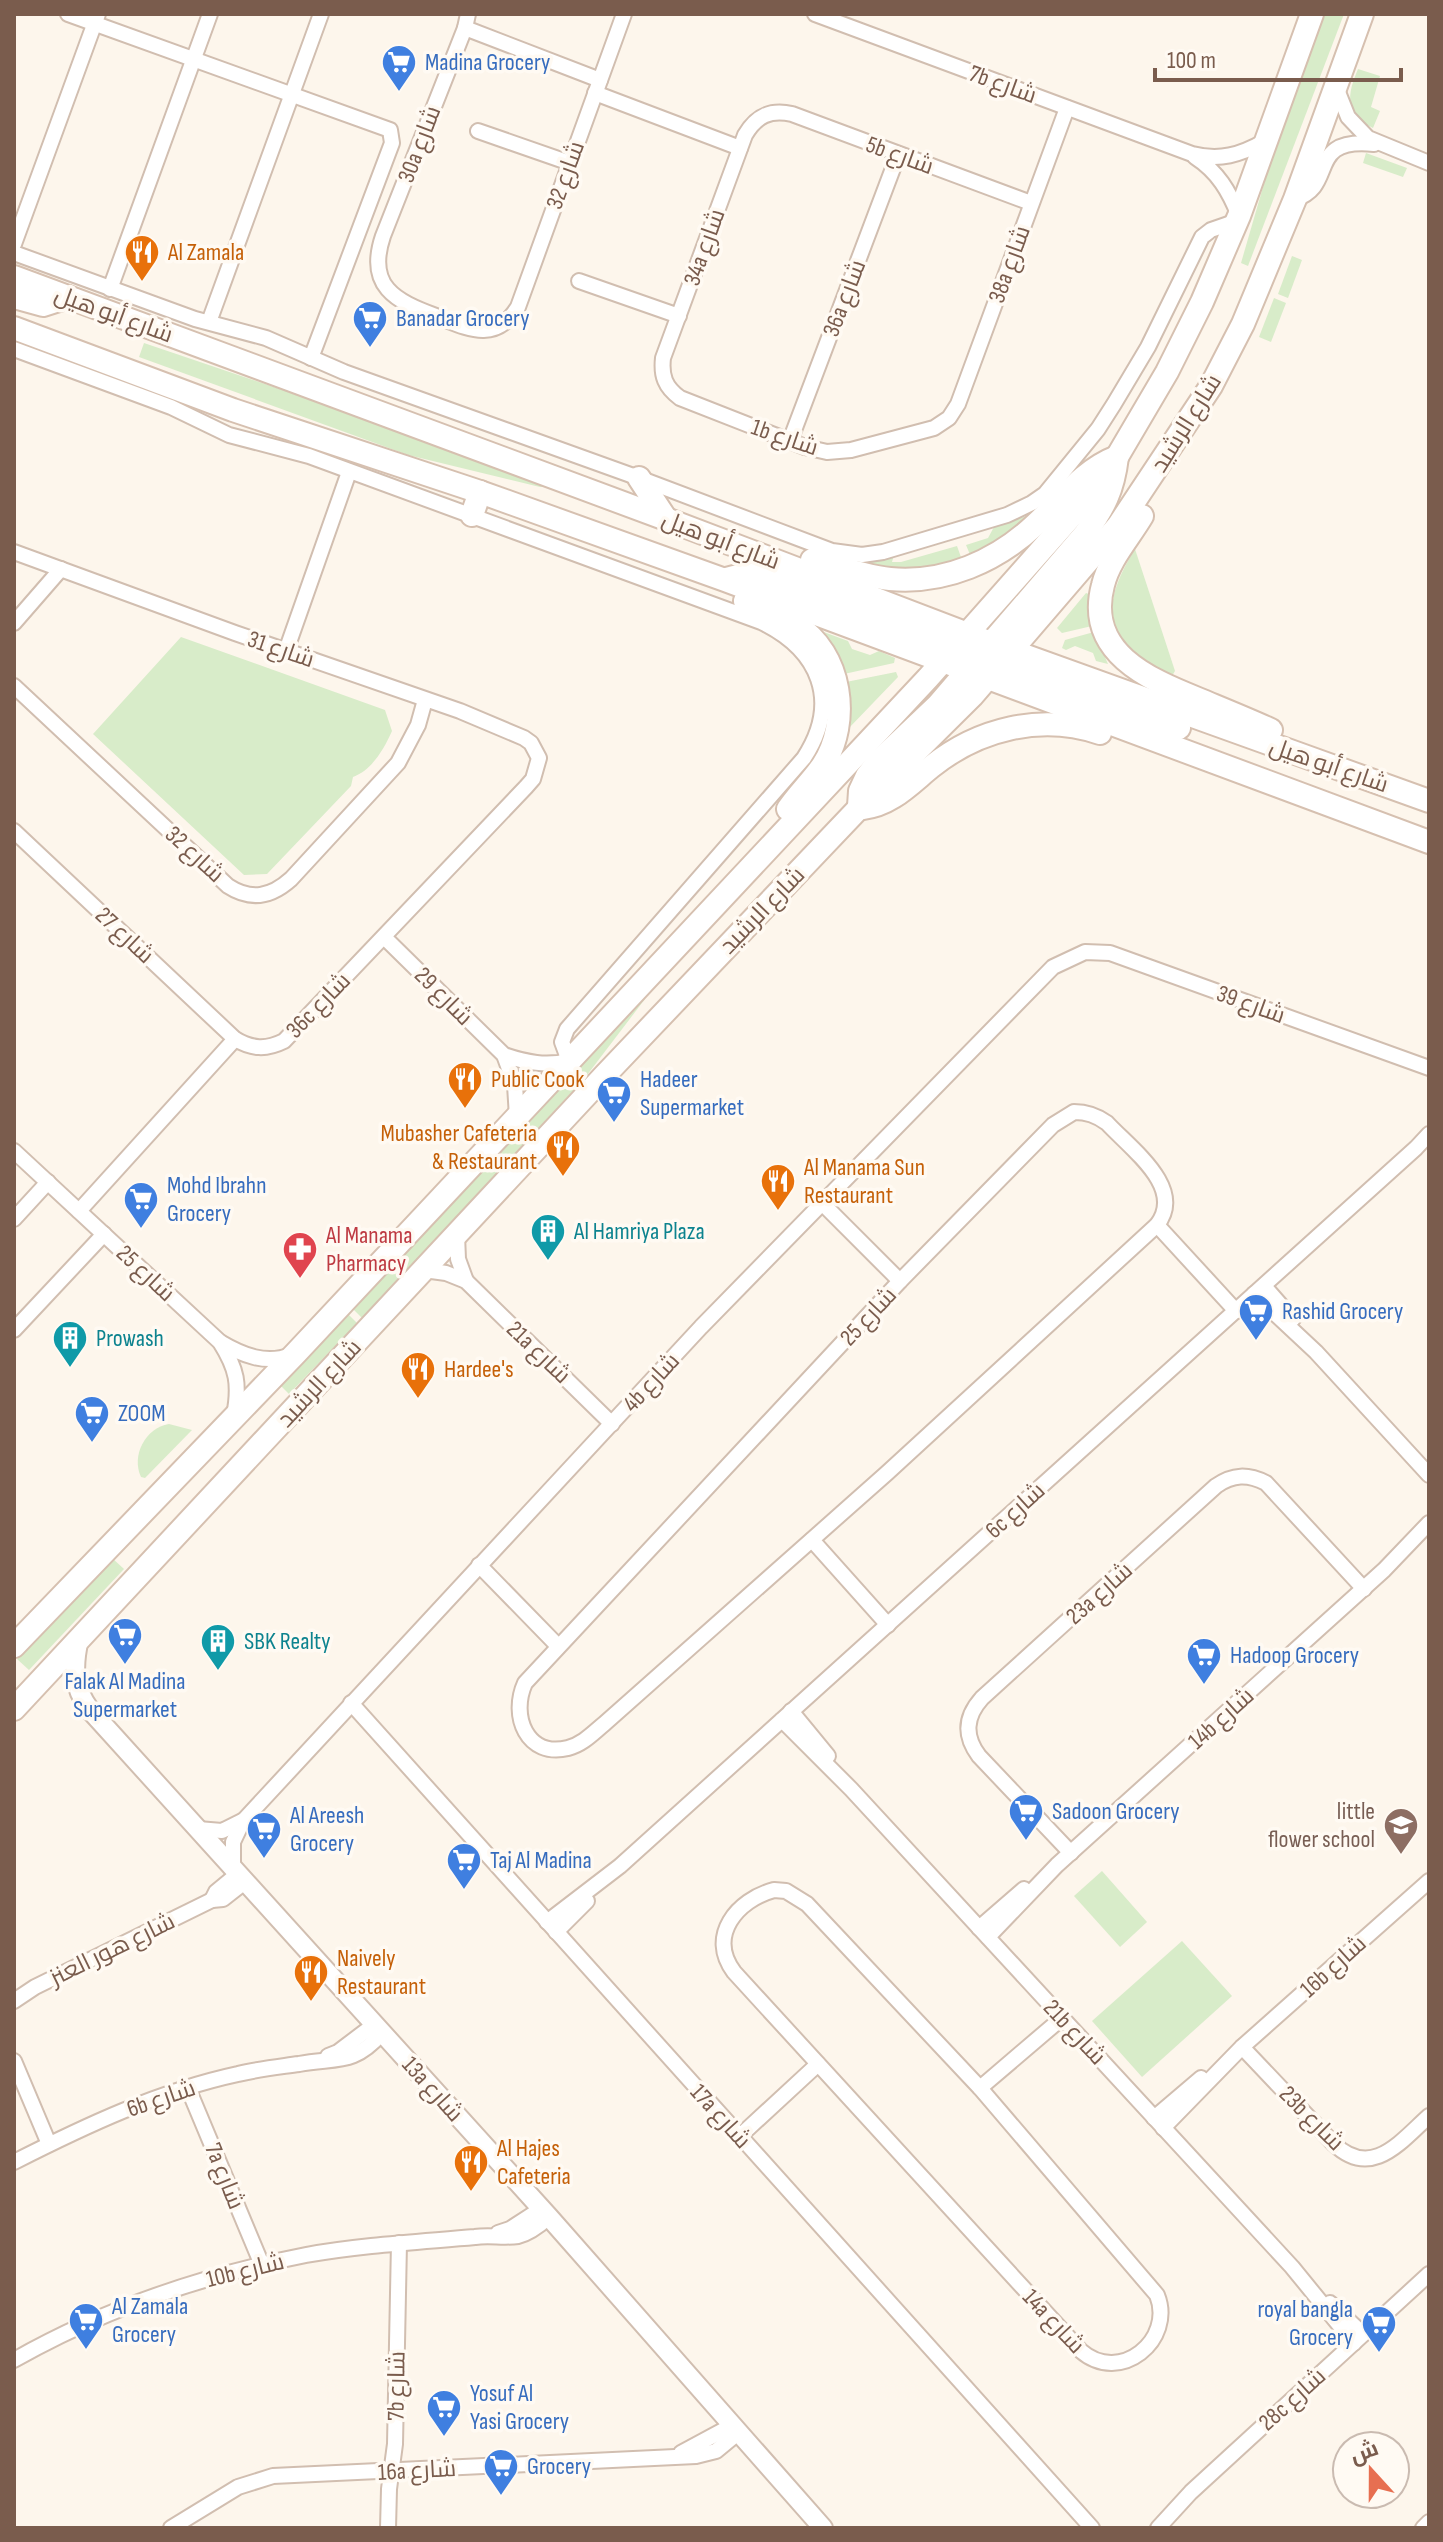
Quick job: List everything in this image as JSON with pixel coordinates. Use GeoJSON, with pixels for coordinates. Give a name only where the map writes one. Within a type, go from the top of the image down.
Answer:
{"type":"FeatureCollection","features":[{"type":"Feature","properties":{"kind":"main road","name":"شارع الرشيد"},"geometry":{"type":"LineString","coordinates":[[14,1646],[296,1353],[956,648],[1031,564],[1117,457],[1167,372],[1202,302],[1238,219],[1312,14]]}},
{"type":"Feature","properties":{"kind":"main road","name":"شارع الرشيد"},"geometry":{"type":"LineString","coordinates":[[990,661],[1088,564],[1149,482],[1211,386],[1243,324],[1295,199],[1362,14]]}},
{"type":"Feature","properties":{"kind":"main road","name":"شارع أبو هيل"},"geometry":{"type":"LineString","coordinates":[[14,277],[775,560],[956,648],[990,661],[1307,757],[1425,799]]}},
{"type":"Feature","properties":{"kind":"main road"},"geometry":{"type":"LineString","coordinates":[[14,297],[43,305],[68,297]]}},
{"type":"Feature","properties":{"kind":"main road","name":"شارع أبو هيل"},"geometry":{"type":"LineString","coordinates":[[14,328],[233,410],[480,492],[725,580]]}},
{"type":"Feature","properties":{"kind":"main road"},"geometry":{"type":"LineString","coordinates":[[775,560],[807,559],[892,579],[944,575],[993,557],[1016,542],[1088,472],[1117,457]]}},
{"type":"Feature","properties":{"kind":"main road"},"geometry":{"type":"LineString","coordinates":[[1117,457],[1113,484],[1103,508],[1085,534],[990,661],[877,763],[860,791],[859,808],[883,803],[894,797],[962,745],[997,731],[1022,726],[1070,726],[1092,730],[1166,756],[1189,754]]}},
{"type":"Feature","properties":{"kind":"main road"},"geometry":{"type":"LineString","coordinates":[[639,478],[666,519]]}},
{"type":"Feature","properties":{"kind":"main road"},"geometry":{"type":"LineString","coordinates":[[1149,482],[1141,518],[1107,573],[1103,585],[1100,599],[1102,625],[1113,648],[1140,672],[1277,732],[1307,757]]}},
{"type":"Feature","properties":{"kind":"main road"},"geometry":{"type":"LineString","coordinates":[[472,515],[480,492]]}},
{"type":"Feature","properties":{"kind":"main road"},"geometry":{"type":"LineString","coordinates":[[782,833],[787,811],[823,765],[833,746],[840,704],[836,681],[822,651],[798,626],[746,601],[725,580],[746,574],[766,574],[956,648]]}},
{"type":"Feature","properties":{"kind":"main road","name":"شارع أبو هيل"},"geometry":{"type":"LineString","coordinates":[[956,648],[1189,754],[1429,842]]}},
{"type":"Feature","properties":{"kind":"main road"},"geometry":{"type":"LineString","coordinates":[[990,661],[1360,791],[1425,799]]}},
{"type":"Feature","properties":{"kind":"main road","name":"شارع الرشيد"},"geometry":{"type":"LineString","coordinates":[[14,1709],[605,1075],[859,808]]}},
{"type":"Feature","properties":{"kind":"street"},"geometry":{"type":"LineString","coordinates":[[68,14],[96,19],[193,59],[386,127],[393,138],[311,358]]}},
{"type":"Feature","properties":{"kind":"street"},"geometry":{"type":"LineString","coordinates":[[110,289],[210,14]]}},
{"type":"Feature","properties":{"kind":"street"},"geometry":{"type":"LineString","coordinates":[[209,322],[321,14]]}},
{"type":"Feature","properties":{"kind":"street","name":"شارع 32"},"geometry":{"type":"LineString","coordinates":[[496,328],[505,323],[518,307],[624,14]]}},
{"type":"Feature","properties":{"kind":"street","name":"7b شارع"},"geometry":{"type":"LineString","coordinates":[[815,14],[1192,154],[1207,158],[1234,156],[1265,141]]}},
{"type":"Feature","properties":{"kind":"street"},"geometry":{"type":"LineString","coordinates":[[14,244],[96,19]]}},
{"type":"Feature","properties":{"kind":"street"},"geometry":{"type":"LineString","coordinates":[[466,21],[598,86],[740,148]]}},
{"type":"Feature","properties":{"kind":"street","name":"30a شارع"},"geometry":{"type":"LineString","coordinates":[[466,21],[379,249],[380,275],[395,298],[406,305],[467,328],[496,328]]}},
{"type":"Feature","properties":{"kind":"street"},"geometry":{"type":"LineString","coordinates":[[1335,86],[1348,117],[1357,129],[1378,144],[1429,163]]}},
{"type":"Feature","properties":{"kind":"street","name":"38a شارع"},"geometry":{"type":"LineString","coordinates":[[949,418],[961,396],[1067,108]]}},
{"type":"Feature","properties":{"kind":"street","name":"34a شارع"},"geometry":{"type":"LineString","coordinates":[[670,391],[664,381],[663,358],[740,148],[751,125],[769,112]]}},
{"type":"Feature","properties":{"kind":"street","name":"5b شارع"},"geometry":{"type":"LineString","coordinates":[[769,112],[792,114],[1031,203]]}},
{"type":"Feature","properties":{"kind":"street"},"geometry":{"type":"LineString","coordinates":[[478,131],[570,163]]}},
{"type":"Feature","properties":{"kind":"street"},"geometry":{"type":"LineString","coordinates":[[1295,199],[1311,192],[1333,151],[1350,143],[1378,144]]}},
{"type":"Feature","properties":{"kind":"street","name":"7b شارع"},"geometry":{"type":"LineString","coordinates":[[1192,154],[1224,185],[1238,219]]}},
{"type":"Feature","properties":{"kind":"street","name":"36a شارع"},"geometry":{"type":"LineString","coordinates":[[790,441],[898,155]]}},
{"type":"Feature","properties":{"kind":"street"},"geometry":{"type":"LineString","coordinates":[[14,253],[110,289],[266,338],[344,372],[847,554],[883,552],[1020,510],[1032,503],[1056,482],[1098,429],[1148,347],[1202,237],[1238,219]]}},
{"type":"Feature","properties":{"kind":"street"},"geometry":{"type":"LineString","coordinates":[[579,281],[679,316]]}},
{"type":"Feature","properties":{"kind":"street"},"geometry":{"type":"LineString","coordinates":[[14,349],[171,407],[229,435],[309,456],[776,629],[790,638],[807,657],[822,695],[819,729],[804,758],[567,1029],[562,1042],[569,1061],[551,1065],[535,1064],[504,1055]]}},
{"type":"Feature","properties":{"kind":"street","name":"1b شارع"},"geometry":{"type":"LineString","coordinates":[[670,391],[680,398],[790,441],[827,452],[851,450],[934,428],[949,418]]}},
{"type":"Feature","properties":{"kind":"street"},"geometry":{"type":"LineString","coordinates":[[286,651],[349,472]]}},
{"type":"Feature","properties":{"kind":"street","name":"شارع 31"},"geometry":{"type":"LineString","coordinates":[[14,552],[460,711],[524,738],[531,743],[539,758]]}},
{"type":"Feature","properties":{"kind":"street"},"geometry":{"type":"LineString","coordinates":[[14,623],[61,569]]}},
{"type":"Feature","properties":{"kind":"street","name":"شارع 32"},"geometry":{"type":"LineString","coordinates":[[14,686],[228,886],[249,896],[261,896],[283,887],[385,779],[409,744],[425,700]]}},
{"type":"Feature","properties":{"kind":"street","name":"36c شارع"},"geometry":{"type":"LineString","coordinates":[[235,1039],[259,1048],[272,1047],[284,1041],[526,787],[538,769],[539,758]]}},
{"type":"Feature","properties":{"kind":"street","name":"شارع 27"},"geometry":{"type":"LineString","coordinates":[[14,831],[235,1039]]}},
{"type":"Feature","properties":{"kind":"street","name":"شارع 29"},"geometry":{"type":"LineString","coordinates":[[384,937],[504,1055],[515,1085],[517,1117]]}},
{"type":"Feature","properties":{"kind":"street","name":"شارع 39"},"geometry":{"type":"LineString","coordinates":[[1072,956],[1085,952],[1110,953],[1429,1068]]}},
{"type":"Feature","properties":{"kind":"street","name":"4b شارع"},"geometry":{"type":"LineString","coordinates":[[239,1873],[233,1842],[243,1821],[701,1327],[1043,976],[1072,956]]}},
{"type":"Feature","properties":{"kind":"street"},"geometry":{"type":"LineString","coordinates":[[79,1211],[235,1039]]}},
{"type":"Feature","properties":{"kind":"street","name":"شارع 25"},"geometry":{"type":"LineString","coordinates":[[1074,1112],[1097,1116],[1107,1123],[1162,1185],[1167,1205],[1165,1215],[1157,1225],[812,1540],[592,1734],[581,1743],[553,1749],[528,1736],[517,1710],[525,1683],[900,1281],[1053,1125],[1074,1112]]}},
{"type":"Feature","properties":{"kind":"street","name":"6c شارع"},"geometry":{"type":"LineString","coordinates":[[552,1927],[1423,1144],[1429,1134]]}},
{"type":"Feature","properties":{"kind":"street","name":"شارع 25"},"geometry":{"type":"LineString","coordinates":[[14,1151],[220,1342],[238,1382],[234,1416]]}},
{"type":"Feature","properties":{"kind":"street"},"geometry":{"type":"LineString","coordinates":[[14,1219],[48,1182]]}},
{"type":"Feature","properties":{"kind":"street"},"geometry":{"type":"LineString","coordinates":[[822,1203],[900,1281]]}},
{"type":"Feature","properties":{"kind":"street"},"geometry":{"type":"LineString","coordinates":[[1157,1225],[1236,1311]]}},
{"type":"Feature","properties":{"kind":"street"},"geometry":{"type":"LineString","coordinates":[[14,1330],[104,1234]]}},
{"type":"Feature","properties":{"kind":"street"},"geometry":{"type":"LineString","coordinates":[[457,1235],[458,1259],[466,1281]]}},
{"type":"Feature","properties":{"kind":"street","name":"21a شارع"},"geometry":{"type":"LineString","coordinates":[[424,1270],[446,1273],[466,1281],[612,1424]]}},
{"type":"Feature","properties":{"kind":"street"},"geometry":{"type":"LineString","coordinates":[[1259,1290],[1429,1475]]}},
{"type":"Feature","properties":{"kind":"street"},"geometry":{"type":"LineString","coordinates":[[220,1342],[260,1358],[274,1360],[296,1353]]}},
{"type":"Feature","properties":{"kind":"street","name":"23a شارع"},"geometry":{"type":"LineString","coordinates":[[1071,1853],[979,1756],[969,1738],[970,1716],[982,1698],[1216,1486],[1225,1480],[1246,1476],[1266,1483],[1364,1589]]}},
{"type":"Feature","properties":{"kind":"street","name":"14b شارع"},"geometry":{"type":"LineString","coordinates":[[984,1933],[1364,1589],[1429,1523]]}},
{"type":"Feature","properties":{"kind":"street","name":"14b شارع"},"geometry":{"type":"LineString","coordinates":[[1384,1570],[1429,1537]]}},
{"type":"Feature","properties":{"kind":"street"},"geometry":{"type":"LineString","coordinates":[[812,1540],[888,1625]]}},
{"type":"Feature","properties":{"kind":"street"},"geometry":{"type":"LineString","coordinates":[[479,1565],[558,1646]]}},
{"type":"Feature","properties":{"kind":"street","name":"13a شارع"},"geometry":{"type":"LineString","coordinates":[[79,1638],[74,1671],[81,1698],[545,2213],[823,2528]]}},
{"type":"Feature","properties":{"kind":"street","name":"17a شارع"},"geometry":{"type":"LineString","coordinates":[[351,1703],[1092,2528]]}},
{"type":"Feature","properties":{"kind":"street","name":"21b شارع"},"geometry":{"type":"LineString","coordinates":[[787,1715],[851,1789],[1358,2339]]}},
{"type":"Feature","properties":{"kind":"street"},"geometry":{"type":"LineString","coordinates":[[198,1829],[222,1831],[243,1821]]}},
{"type":"Feature","properties":{"kind":"street","name":"شارع هور العنز"},"geometry":{"type":"LineString","coordinates":[[14,2001],[23,1993],[212,1900],[223,1899],[239,1873]]}},
{"type":"Feature","properties":{"kind":"street","name":"16b شارع"},"geometry":{"type":"LineString","coordinates":[[1159,2123],[1429,1881]]}},
{"type":"Feature","properties":{"kind":"street","name":"14a شارع"},"geometry":{"type":"LineString","coordinates":[[786,1891],[807,1904],[980,2088],[1157,2295],[1162,2318],[1159,2330],[1152,2340],[1126,2361],[1102,2364],[1081,2351],[734,1972],[723,1951],[723,1935],[728,1924],[735,1914],[762,1893],[786,1891]]}},
{"type":"Feature","properties":{"kind":"street"},"geometry":{"type":"LineString","coordinates":[[980,2088],[1062,2018]]}},
{"type":"Feature","properties":{"kind":"street","name":"6b شارع"},"geometry":{"type":"LineString","coordinates":[[14,2162],[118,2113],[188,2088],[236,2074],[350,2058],[360,2053],[378,2029]]}},
{"type":"Feature","properties":{"kind":"street","name":"23b شارع"},"geometry":{"type":"LineString","coordinates":[[1239,2049],[1334,2144],[1352,2157],[1374,2159],[1384,2155],[1429,2116]]}},
{"type":"Feature","properties":{"kind":"street"},"geometry":{"type":"LineString","coordinates":[[14,2061],[49,2144]]}},
{"type":"Feature","properties":{"kind":"street"},"geometry":{"type":"LineString","coordinates":[[740,2136],[818,2064]]}},
{"type":"Feature","properties":{"kind":"street","name":"7a شارع"},"geometry":{"type":"LineString","coordinates":[[188,2088],[262,2265]]}},
{"type":"Feature","properties":{"kind":"street","name":"10b شارع"},"geometry":{"type":"LineString","coordinates":[[14,2360],[126,2307],[192,2284],[307,2255],[399,2243],[490,2235],[517,2236],[527,2233],[545,2213]]}},
{"type":"Feature","properties":{"kind":"street","name":"7b شارع"},"geometry":{"type":"LineString","coordinates":[[388,2528],[395,2444],[399,2243]]}},
{"type":"Feature","properties":{"kind":"street","name":"28c شارع"},"geometry":{"type":"LineString","coordinates":[[1158,2528],[1191,2492],[1429,2274]]}},
{"type":"Feature","properties":{"kind":"street","name":"16a شارع"},"geometry":{"type":"LineString","coordinates":[[171,2528],[238,2487],[255,2481],[291,2475],[706,2455],[724,2445],[736,2428]]}},
{"type":"Feature","properties":{"kind":"street","name":"28c شارع"},"geometry":{"type":"LineString","coordinates":[[1144,2528],[1191,2492]]}},
{"type":"Feature","properties":{"kind":"green space"},"geometry":{"type":"Polygon","coordinates":[[[1324,14],[1344,14],[1248,266],[1241,263],[1274,149],[1324,14]]]}},
{"type":"Feature","properties":{"kind":"green space"},"geometry":{"type":"Polygon","coordinates":[[[1358,69],[1380,76],[1371,107],[1380,111],[1373,128],[1357,116],[1350,103],[1358,69]]]}},
{"type":"Feature","properties":{"kind":"green space"},"geometry":{"type":"Polygon","coordinates":[[[1366,153],[1407,168],[1403,177],[1363,163],[1366,153]]]}},
{"type":"Feature","properties":{"kind":"green space"},"geometry":{"type":"Polygon","coordinates":[[[1292,256],[1302,260],[1288,298],[1278,294],[1292,256]]]}},
{"type":"Feature","properties":{"kind":"green space"},"geometry":{"type":"Polygon","coordinates":[[[1274,298],[1286,303],[1271,342],[1259,337],[1274,298]]]}},
{"type":"Feature","properties":{"kind":"green space"},"geometry":{"type":"Polygon","coordinates":[[[144,343],[374,421],[549,486],[540,487],[408,455],[139,357],[144,343]]]}},
{"type":"Feature","properties":{"kind":"green space"},"geometry":{"type":"Polygon","coordinates":[[[1029,515],[1001,539],[971,557],[966,545],[988,538],[994,527],[1029,515]]]}},
{"type":"Feature","properties":{"kind":"green space"},"geometry":{"type":"Polygon","coordinates":[[[957,546],[962,560],[936,566],[898,568],[859,562],[894,555],[892,562],[901,562],[957,546]]]}},
{"type":"Feature","properties":{"kind":"green space"},"geometry":{"type":"Polygon","coordinates":[[[1135,549],[1175,671],[1172,676],[1132,652],[1120,639],[1114,624],[1112,608],[1115,590],[1135,549]]]}},
{"type":"Feature","properties":{"kind":"green space"},"geometry":{"type":"Polygon","coordinates":[[[1086,593],[1089,594],[1092,626],[1062,633],[1057,628],[1086,593]]]}},
{"type":"Feature","properties":{"kind":"green space"},"geometry":{"type":"Polygon","coordinates":[[[821,631],[848,641],[852,649],[870,655],[879,651],[895,658],[894,663],[844,674],[833,648],[821,631]]]}},
{"type":"Feature","properties":{"kind":"green space"},"geometry":{"type":"Polygon","coordinates":[[[1094,632],[1108,664],[1096,661],[1093,653],[1075,646],[1066,650],[1062,648],[1065,640],[1094,632]]]}},
{"type":"Feature","properties":{"kind":"green space"},"geometry":{"type":"Polygon","coordinates":[[[181,637],[385,710],[392,731],[377,758],[353,777],[351,786],[267,874],[244,875],[93,734],[181,637]]]}},
{"type":"Feature","properties":{"kind":"green space"},"geometry":{"type":"Polygon","coordinates":[[[896,672],[898,677],[848,729],[849,696],[846,682],[896,672]]]}},
{"type":"Feature","properties":{"kind":"green space"},"geometry":{"type":"Polygon","coordinates":[[[645,999],[584,1079],[362,1318],[352,1308],[645,999]]]}},
{"type":"Feature","properties":{"kind":"green space"},"geometry":{"type":"Polygon","coordinates":[[[347,1313],[357,1323],[289,1394],[280,1385],[347,1313]]]}},
{"type":"Feature","properties":{"kind":"green space"},"geometry":{"type":"Polygon","coordinates":[[[169,1424],[192,1430],[145,1478],[141,1477],[138,1460],[142,1444],[153,1431],[169,1424]]]}},
{"type":"Feature","properties":{"kind":"green space"},"geometry":{"type":"Polygon","coordinates":[[[112,1558],[124,1569],[29,1670],[17,1659],[112,1558]]]}},
{"type":"Feature","properties":{"kind":"green space"},"geometry":{"type":"Polygon","coordinates":[[[1102,1871],[1147,1922],[1120,1947],[1074,1896],[1102,1871]]]}},
{"type":"Feature","properties":{"kind":"green space"},"geometry":{"type":"Polygon","coordinates":[[[1182,1941],[1232,1996],[1142,2077],[1092,2021],[1182,1941]]]}},
{"type":"Feature","properties":{"kind":"place","name":"Madina Grocery"},"geometry":{"type":"Point","coordinates":[399,93]}},
{"type":"Feature","properties":{"kind":"place","name":"Al Zamala"},"geometry":{"type":"Point","coordinates":[142,283]}},
{"type":"Feature","properties":{"kind":"place","name":"Banadar Grocery"},"geometry":{"type":"Point","coordinates":[370,349]}},
{"type":"Feature","properties":{"kind":"place","name":"Public Cook"},"geometry":{"type":"Point","coordinates":[465,1110]}},
{"type":"Feature","properties":{"kind":"place","name":"Hadeer Supermarket"},"geometry":{"type":"Point","coordinates":[614,1124]}},
{"type":"Feature","properties":{"kind":"place","name":"Mubasher Cafeteria & Restaurant"},"geometry":{"type":"Point","coordinates":[563,1178]}},
{"type":"Feature","properties":{"kind":"place","name":"Al Manama Sun Restaurant"},"geometry":{"type":"Point","coordinates":[778,1212]}},
{"type":"Feature","properties":{"kind":"place","name":"Mohd Ibrahn Grocery"},"geometry":{"type":"Point","coordinates":[141,1230]}},
{"type":"Feature","properties":{"kind":"place","name":"Al Hamriya Plaza"},"geometry":{"type":"Point","coordinates":[548,1262]}},
{"type":"Feature","properties":{"kind":"place","name":"Al Manama Pharmacy"},"geometry":{"type":"Point","coordinates":[300,1280]}},
{"type":"Feature","properties":{"kind":"place","name":"Rashid Grocery"},"geometry":{"type":"Point","coordinates":[1256,1342]}},
{"type":"Feature","properties":{"kind":"place","name":"Prowash"},"geometry":{"type":"Point","coordinates":[70,1369]}},
{"type":"Feature","properties":{"kind":"place","name":"Hardee's"},"geometry":{"type":"Point","coordinates":[418,1400]}},
{"type":"Feature","properties":{"kind":"place","name":"ZOOM"},"geometry":{"type":"Point","coordinates":[92,1444]}},
{"type":"Feature","properties":{"kind":"place","name":"Falak Al Madina Supermarket"},"geometry":{"type":"Point","coordinates":[125,1666]}},
{"type":"Feature","properties":{"kind":"place","name":"SBK Realty"},"geometry":{"type":"Point","coordinates":[218,1672]}},
{"type":"Feature","properties":{"kind":"place","name":"Hadoop Grocery"},"geometry":{"type":"Point","coordinates":[1204,1686]}},
{"type":"Feature","properties":{"kind":"place","name":"Sadoon Grocery"},"geometry":{"type":"Point","coordinates":[1026,1842]}},
{"type":"Feature","properties":{"kind":"place","name":"little flower school"},"geometry":{"type":"Point","coordinates":[1401,1856]}},
{"type":"Feature","properties":{"kind":"place","name":"Al Areesh Grocery"},"geometry":{"type":"Point","coordinates":[264,1860]}},
{"type":"Feature","properties":{"kind":"place","name":"Taj Al Madina"},"geometry":{"type":"Point","coordinates":[464,1891]}},
{"type":"Feature","properties":{"kind":"place","name":"Naively Restaurant"},"geometry":{"type":"Point","coordinates":[311,2003]}},
{"type":"Feature","properties":{"kind":"place","name":"Al Hajes Cafeteria"},"geometry":{"type":"Point","coordinates":[471,2193]}},
{"type":"Feature","properties":{"kind":"place","name":"Al Zamala Grocery"},"geometry":{"type":"Point","coordinates":[86,2351]}},
{"type":"Feature","properties":{"kind":"place","name":"royal bangla Grocery"},"geometry":{"type":"Point","coordinates":[1379,2354]}},
{"type":"Feature","properties":{"kind":"place","name":"Yosuf Al Yasi Grocery"},"geometry":{"type":"Point","coordinates":[444,2438]}},
{"type":"Feature","properties":{"kind":"place","name":"Grocery"},"geometry":{"type":"Point","coordinates":[501,2497]}}]}
